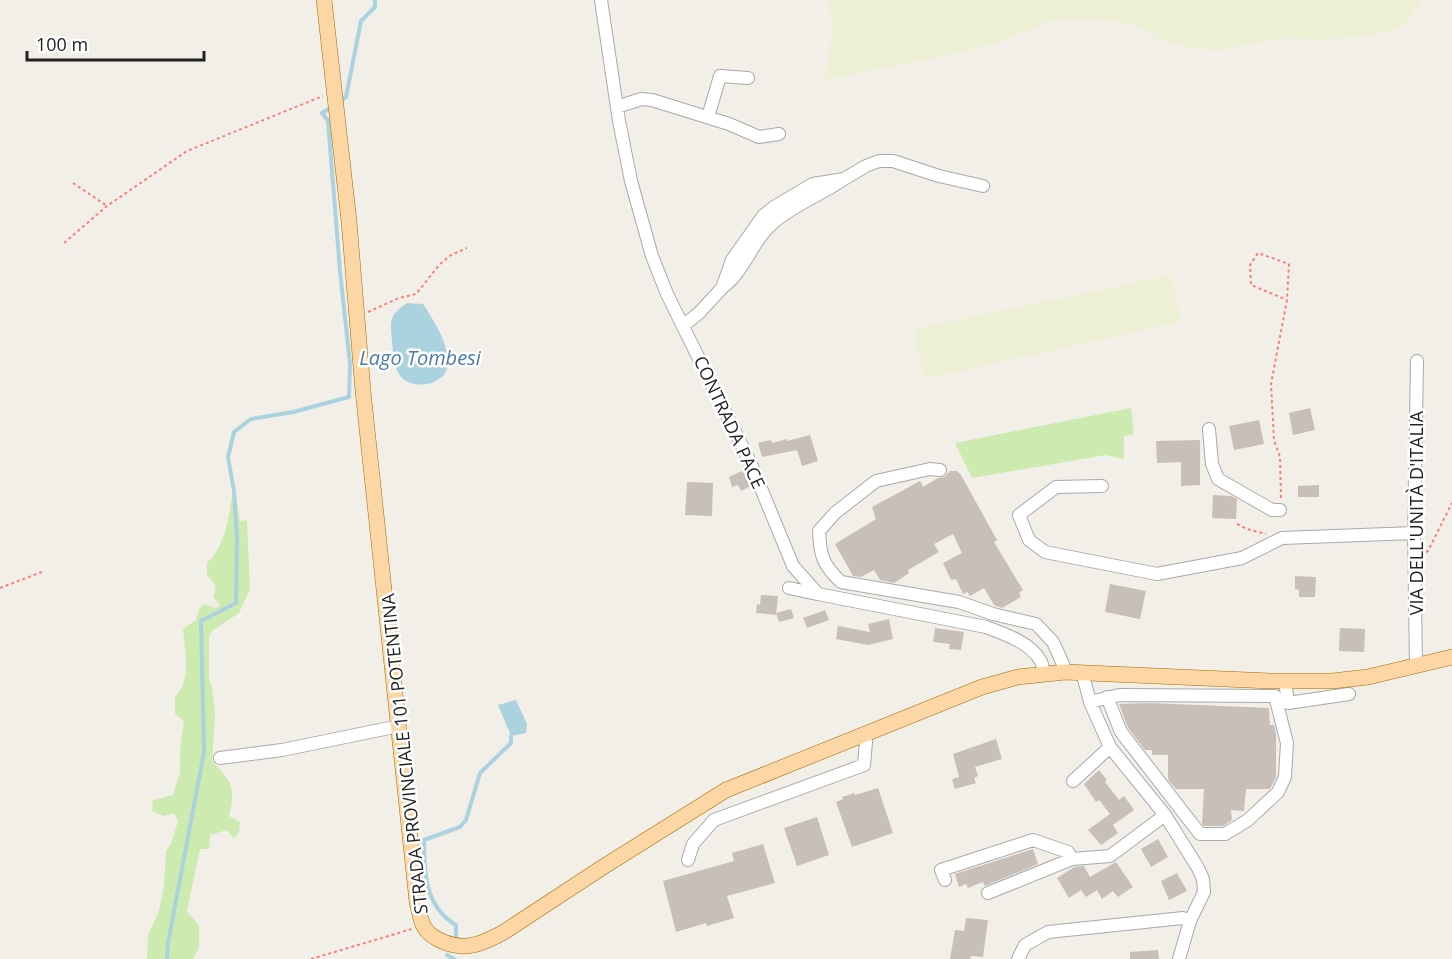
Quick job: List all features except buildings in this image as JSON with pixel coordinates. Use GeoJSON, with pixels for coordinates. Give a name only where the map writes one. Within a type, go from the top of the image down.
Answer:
{"type":"FeatureCollection","features":[{"type":"Feature","properties":{"kind":"main road","name":"STRADA PROVINCIALE 101 POTENTINA"},"geometry":{"type":"LineString","coordinates":[[324,0],[349,221],[364,398],[417,902],[423,925],[434,936],[447,943],[472,946],[487,940],[504,932],[726,790],[982,687],[1018,677],[1065,672],[1332,681],[1368,677],[1452,657]]}},
{"type":"Feature","properties":{"kind":"street","name":"CONTRADA PACE"},"geometry":{"type":"LineString","coordinates":[[601,0],[617,107],[641,222],[667,294],[751,464],[793,566],[818,594]]}},
{"type":"Feature","properties":{"kind":"street"},"geometry":{"type":"LineString","coordinates":[[708,117],[720,76],[748,78]]}},
{"type":"Feature","properties":{"kind":"street"},"geometry":{"type":"LineString","coordinates":[[617,107],[641,99],[652,100],[708,117],[759,137],[779,134]]}},
{"type":"Feature","properties":{"kind":"street"},"geometry":{"type":"LineString","coordinates":[[684,325],[699,313],[722,288],[732,260],[763,216],[813,184],[844,179],[879,161],[893,161],[939,176],[983,186]]}},
{"type":"Feature","properties":{"kind":"street","name":"VIA DELL'UNITÀ D'ITALIA"},"geometry":{"type":"LineString","coordinates":[[1416,666],[1414,533],[1417,361]]}},
{"type":"Feature","properties":{"kind":"street"},"geometry":{"type":"LineString","coordinates":[[1209,429],[1212,464],[1218,479],[1272,510],[1280,510]]}},
{"type":"Feature","properties":{"kind":"street"},"geometry":{"type":"LineString","coordinates":[[940,470],[930,469],[876,481],[835,513],[819,531],[819,552],[828,570],[841,582],[959,602],[993,615],[1036,624],[1053,642],[1065,672]]}},
{"type":"Feature","properties":{"kind":"street"},"geometry":{"type":"LineString","coordinates":[[1102,486],[1056,488],[1019,515],[1029,540],[1045,552],[1157,574],[1242,558],[1282,538],[1414,533]]}},
{"type":"Feature","properties":{"kind":"street"},"geometry":{"type":"LineString","coordinates":[[789,588],[986,627],[1032,650],[1041,661],[1044,674]]}},
{"type":"Feature","properties":{"kind":"street"},"geometry":{"type":"LineString","coordinates":[[1085,673],[1090,702],[1110,747],[1165,815],[1203,879],[1204,892],[1190,921],[1179,959]]}},
{"type":"Feature","properties":{"kind":"street"},"geometry":{"type":"LineString","coordinates":[[1285,681],[1288,703],[1349,694]]}},
{"type":"Feature","properties":{"kind":"street"},"geometry":{"type":"LineString","coordinates":[[1090,702],[1107,697],[1119,695],[1275,696],[1287,743],[1285,777],[1278,792],[1248,820],[1225,834],[1200,834],[1121,732],[1107,697]]}},
{"type":"Feature","properties":{"kind":"street"},"geometry":{"type":"LineString","coordinates":[[220,758],[282,750],[399,726]]}},
{"type":"Feature","properties":{"kind":"street"},"geometry":{"type":"LineString","coordinates":[[688,860],[693,844],[714,820],[864,765],[866,742],[864,734]]}},
{"type":"Feature","properties":{"kind":"street"},"geometry":{"type":"LineString","coordinates":[[1074,781],[1110,747]]}},
{"type":"Feature","properties":{"kind":"street"},"geometry":{"type":"LineString","coordinates":[[988,893],[1072,859],[1110,856],[1165,815]]}},
{"type":"Feature","properties":{"kind":"street"},"geometry":{"type":"LineString","coordinates":[[945,880],[941,870],[1033,840],[1068,852],[1072,859]]}},
{"type":"Feature","properties":{"kind":"street"},"geometry":{"type":"LineString","coordinates":[[1018,959],[1025,945],[1048,932],[1183,918],[1190,921]]}},
{"type":"Feature","properties":{"kind":"path"},"geometry":{"type":"LineString","coordinates":[[64,243],[107,206],[187,151],[335,101]]}},
{"type":"Feature","properties":{"kind":"path"},"geometry":{"type":"LineString","coordinates":[[73,183],[107,206]]}},
{"type":"Feature","properties":{"kind":"path"},"geometry":{"type":"LineString","coordinates":[[357,314],[416,294],[440,264],[451,255],[467,248]]}},
{"type":"Feature","properties":{"kind":"path"},"geometry":{"type":"LineString","coordinates":[[1280,510],[1280,457],[1274,440],[1270,384],[1287,300],[1288,264],[1258,253],[1250,265],[1251,285],[1287,300]]}},
{"type":"Feature","properties":{"kind":"path"},"geometry":{"type":"LineString","coordinates":[[1414,553],[1428,551],[1452,503]]}},
{"type":"Feature","properties":{"kind":"path"},"geometry":{"type":"LineString","coordinates":[[1237,524],[1247,529],[1282,538]]}},
{"type":"Feature","properties":{"kind":"path"},"geometry":{"type":"LineString","coordinates":[[0,588],[42,572]]}},
{"type":"Feature","properties":{"kind":"path"},"geometry":{"type":"LineString","coordinates":[[311,959],[423,925]]}},
{"type":"Feature","properties":{"kind":"green space"},"geometry":{"type":"Polygon","coordinates":[[[829,0],[1421,0],[1405,26],[1369,36],[1324,40],[1279,38],[1222,50],[1203,50],[1163,42],[1139,27],[1101,19],[1057,20],[992,44],[959,53],[825,80],[832,32],[829,0]]]}},
{"type":"Feature","properties":{"kind":"green space"},"geometry":{"type":"Polygon","coordinates":[[[1171,275],[1181,322],[925,379],[913,329],[1171,275]]]}},
{"type":"Feature","properties":{"kind":"green space"},"geometry":{"type":"Polygon","coordinates":[[[1131,408],[1134,434],[1124,436],[1124,459],[1106,455],[972,478],[955,443],[1131,408]]]}},
{"type":"Feature","properties":{"kind":"green space"},"geometry":{"type":"Polygon","coordinates":[[[234,481],[240,521],[247,520],[250,589],[239,613],[212,631],[209,637],[209,679],[212,686],[215,715],[212,761],[231,786],[229,816],[240,822],[239,832],[234,839],[227,830],[210,835],[209,849],[200,849],[187,911],[199,926],[199,947],[193,959],[147,959],[148,935],[159,911],[164,886],[166,851],[171,844],[178,821],[174,813],[163,816],[152,811],[153,800],[173,795],[180,773],[184,721],[175,714],[175,697],[186,674],[183,629],[196,620],[199,609],[204,604],[216,608],[220,605],[213,597],[216,586],[207,575],[207,563],[220,546],[224,535],[234,481]]]}},
{"type":"Feature","properties":{"kind":"water","name":"Lago Tombesi"},"geometry":{"type":"Polygon","coordinates":[[[407,303],[423,304],[432,317],[446,347],[448,363],[446,370],[436,381],[429,384],[413,384],[406,381],[398,373],[395,364],[391,323],[397,311],[407,303]]]}},
{"type":"Feature","properties":{"kind":"water"},"geometry":{"type":"Polygon","coordinates":[[[516,700],[527,724],[526,733],[511,736],[498,705],[516,700]]]}},
{"type":"Feature","properties":{"kind":"waterway"},"geometry":{"type":"LineString","coordinates":[[340,101],[346,97],[361,21],[375,7],[375,0]]}},
{"type":"Feature","properties":{"kind":"waterway"},"geometry":{"type":"LineString","coordinates":[[167,959],[168,943],[204,752],[201,621],[236,603],[237,539],[234,491],[228,457],[234,432],[251,419],[293,412],[349,397],[350,364],[328,121],[322,113],[332,107]]}},
{"type":"Feature","properties":{"kind":"waterway"},"geometry":{"type":"LineString","coordinates":[[456,936],[456,925],[438,909],[428,888],[424,840],[460,827],[466,820],[480,773],[511,743],[511,736]]}},
{"type":"Feature","properties":{"kind":"waterway"},"geometry":{"type":"LineString","coordinates":[[447,955],[454,959]]}}]}
